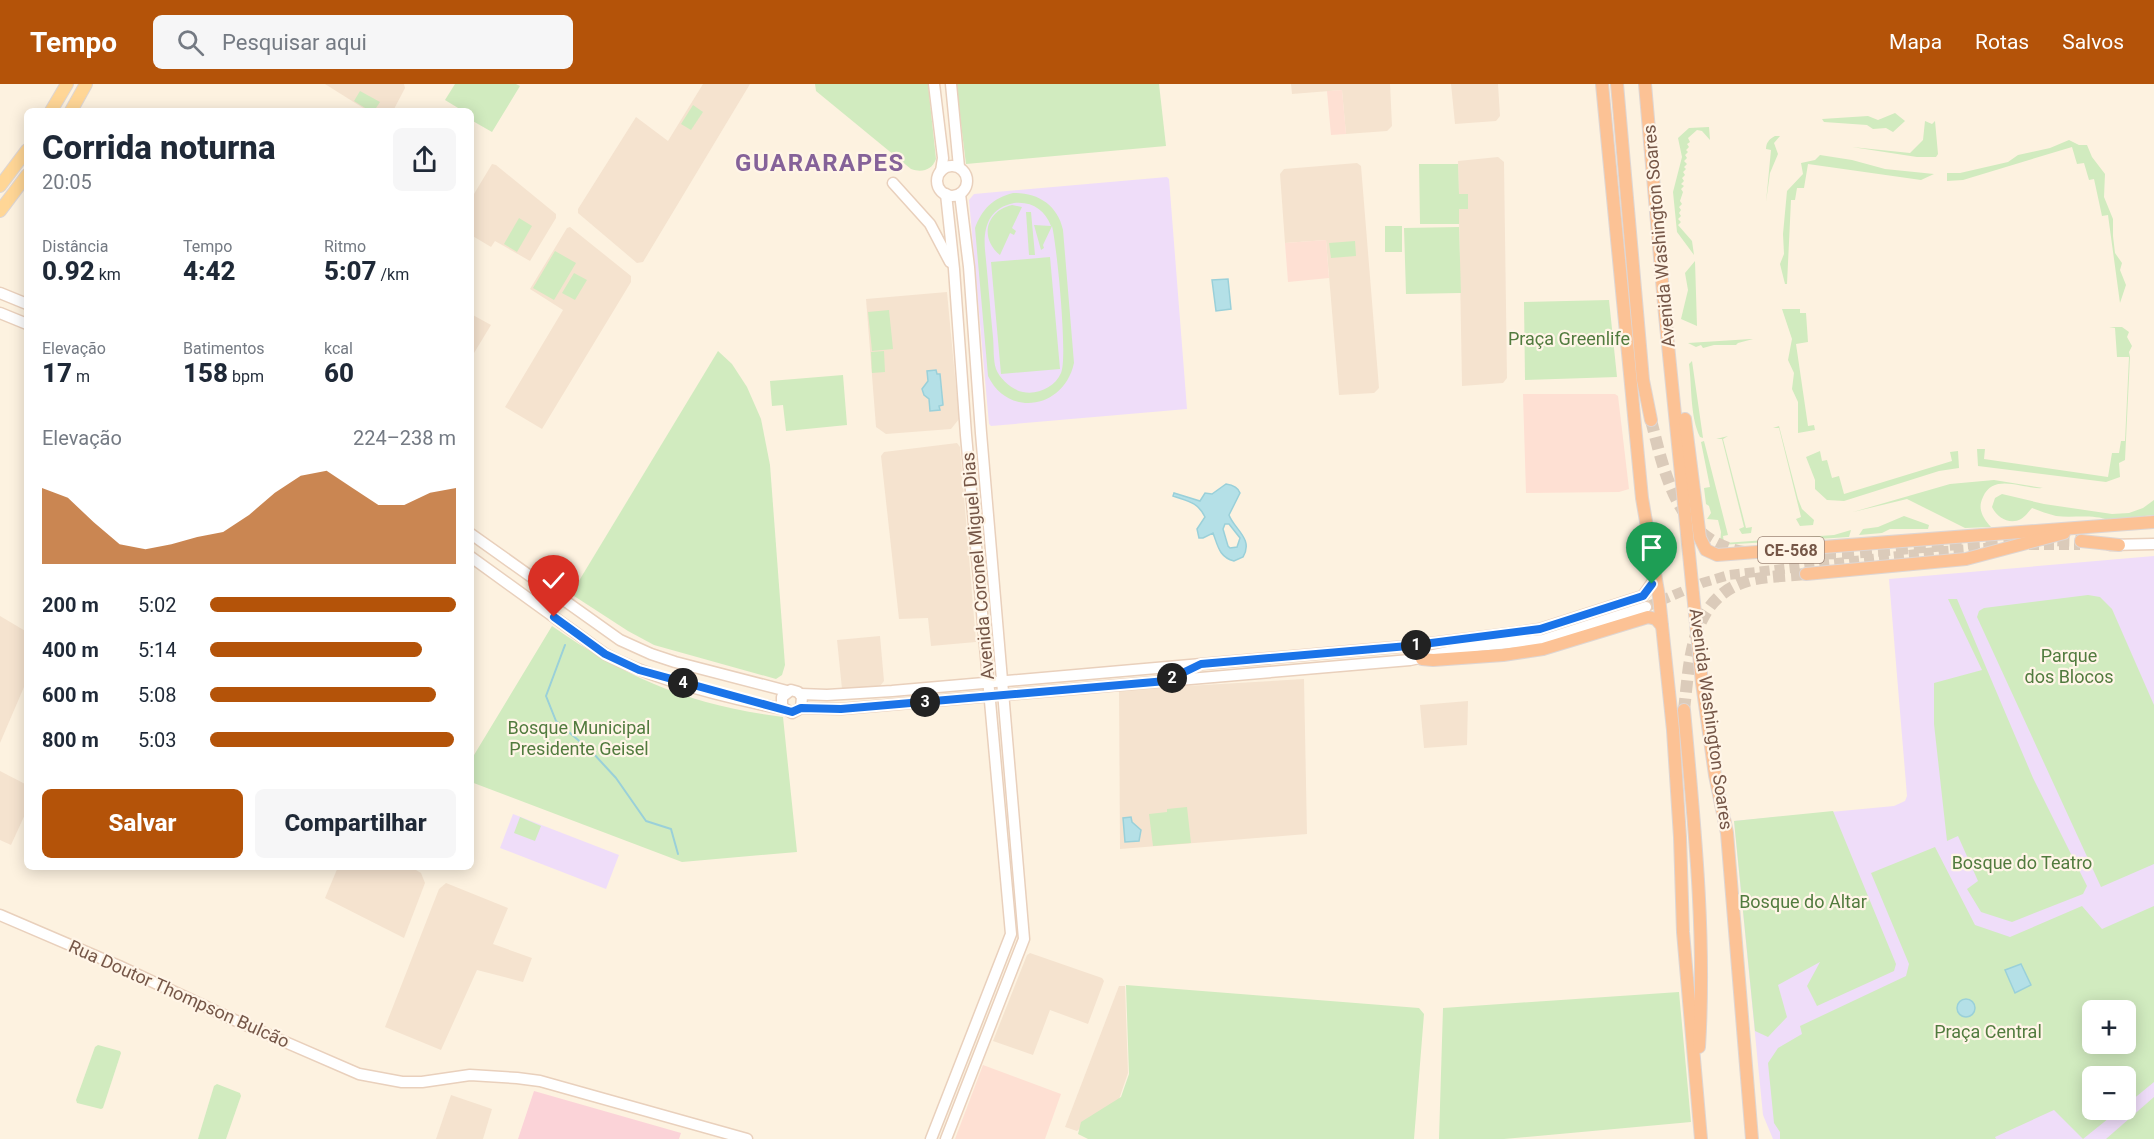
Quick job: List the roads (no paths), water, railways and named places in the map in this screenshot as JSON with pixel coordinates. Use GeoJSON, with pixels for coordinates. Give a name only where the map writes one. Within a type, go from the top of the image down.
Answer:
{"type":"FeatureCollection","features":[{"type":"Feature","properties":{"kind":"highway","name":"Avenida Washington Soares"},"geometry":{"type":"LineString","coordinates":[[1602,84],[1642,498],[1662,626],[1672,730],[1680,837],[1683,932],[1701,1139]]}},
{"type":"Feature","properties":{"kind":"highway"},"geometry":{"type":"LineString","coordinates":[[1617,84],[1643,380],[1651,420]]}},
{"type":"Feature","properties":{"kind":"highway","name":"Avenida Washington Soares"},"geometry":{"type":"LineString","coordinates":[[1645,84],[1665,315],[1702,683],[1715,775],[1727,833],[1752,1139]]}},
{"type":"Feature","properties":{"kind":"highway","name":"CE-568"},"geometry":{"type":"LineString","coordinates":[[1665,315],[1678,372],[1700,538],[1702,546],[1712,554],[1726,555],[2154,522]]}},
{"type":"Feature","properties":{"kind":"highway"},"geometry":{"type":"LineString","coordinates":[[1806,574],[1966,559],[2072,532],[2116,525]]}},
{"type":"Feature","properties":{"kind":"highway"},"geometry":{"type":"LineString","coordinates":[[2080,543],[2119,545]]}},
{"type":"Feature","properties":{"kind":"highway"},"geometry":{"type":"LineString","coordinates":[[1422,659],[1503,655],[1543,649],[1648,617],[1656,619],[1662,626]]}},
{"type":"Feature","properties":{"kind":"highway"},"geometry":{"type":"LineString","coordinates":[[1684,710],[1699,898],[1701,1021],[1696,1087]]}},
{"type":"Feature","properties":{"kind":"main road"},"geometry":{"type":"LineString","coordinates":[[53,108],[67,84]]}},
{"type":"Feature","properties":{"kind":"main road"},"geometry":{"type":"LineString","coordinates":[[72,108],[86,84]]}},
{"type":"Feature","properties":{"kind":"main road"},"geometry":{"type":"LineString","coordinates":[[934,84],[943,158],[941,171],[937,178],[938,184],[946,194],[954,196],[960,194],[967,186],[968,179],[959,167],[949,166],[941,171]]}},
{"type":"Feature","properties":{"kind":"main road"},"geometry":{"type":"LineString","coordinates":[[951,84],[959,167]]}},
{"type":"Feature","properties":{"kind":"main road"},"geometry":{"type":"LineString","coordinates":[[0,186],[24,154]]}},
{"type":"Feature","properties":{"kind":"main road"},"geometry":{"type":"LineString","coordinates":[[0,211],[24,179]]}},
{"type":"Feature","properties":{"kind":"main road"},"geometry":{"type":"LineString","coordinates":[[893,183],[930,224],[954,269]]}},
{"type":"Feature","properties":{"kind":"main road","name":"Avenida Coronel Miguel Dias"},"geometry":{"type":"LineString","coordinates":[[931,1139],[1011,934],[946,194]]}},
{"type":"Feature","properties":{"kind":"main road","name":"Avenida Coronel Miguel Dias"},"geometry":{"type":"LineString","coordinates":[[946,1139],[1024,939],[969,267],[960,194]]}},
{"type":"Feature","properties":{"kind":"main road"},"geometry":{"type":"LineString","coordinates":[[0,292],[24,303]]}},
{"type":"Feature","properties":{"kind":"main road"},"geometry":{"type":"LineString","coordinates":[[0,313],[24,323]]}},
{"type":"Feature","properties":{"kind":"main road"},"geometry":{"type":"LineString","coordinates":[[474,536],[620,640],[651,654],[800,694],[838,694],[988,683],[1408,646],[1540,629],[1643,596],[1652,584],[1655,574]]}},
{"type":"Feature","properties":{"kind":"main road"},"geometry":{"type":"LineString","coordinates":[[976,538],[990,537]]}},
{"type":"Feature","properties":{"kind":"main road"},"geometry":{"type":"LineString","coordinates":[[2119,545],[2154,544]]}},
{"type":"Feature","properties":{"kind":"main road"},"geometry":{"type":"LineString","coordinates":[[474,559],[605,654],[639,670],[792,712],[801,708],[841,709],[1422,659],[1477,646],[1543,640],[1646,607]]}},
{"type":"Feature","properties":{"kind":"main road"},"geometry":{"type":"LineString","coordinates":[[514,587],[524,572]]}},
{"type":"Feature","properties":{"kind":"main road"},"geometry":{"type":"LineString","coordinates":[[547,612],[559,598]]}},
{"type":"Feature","properties":{"kind":"main road"},"geometry":{"type":"LineString","coordinates":[[1166,681],[1201,664]]}},
{"type":"Feature","properties":{"kind":"main road"},"geometry":{"type":"LineString","coordinates":[[1076,675],[1077,689]]}},
{"type":"Feature","properties":{"kind":"main road"},"geometry":{"type":"LineString","coordinates":[[783,709],[781,700],[787,691]]}},
{"type":"Feature","properties":{"kind":"main road"},"geometry":{"type":"LineString","coordinates":[[800,694],[803,701],[801,708]]}},
{"type":"Feature","properties":{"kind":"main road"},"geometry":{"type":"LineString","coordinates":[[1000,819],[1014,818]]}},
{"type":"Feature","properties":{"kind":"main road","name":"Rua Doutor Thompson Bulcão"},"geometry":{"type":"LineString","coordinates":[[0,915],[359,1074],[402,1082],[422,1082],[470,1075],[529,1079],[552,1083],[747,1139]]}},
{"type":"Feature","properties":{"kind":"water"},"geometry":{"type":"Polygon","coordinates":[[[1228,279],[1231,309],[1216,311],[1212,280],[1228,279]]]}},
{"type":"Feature","properties":{"kind":"water"},"geometry":{"type":"Polygon","coordinates":[[[936,370],[937,374],[940,374],[943,405],[939,406],[940,410],[930,411],[929,399],[924,395],[922,389],[928,381],[927,371],[936,370]]]}},
{"type":"Feature","properties":{"kind":"water"},"geometry":{"type":"Polygon","coordinates":[[[1226,484],[1235,487],[1240,493],[1229,515],[1245,539],[1246,551],[1243,557],[1234,561],[1222,554],[1213,533],[1199,538],[1197,529],[1205,517],[1199,508],[1173,496],[1174,493],[1200,501],[1205,493],[1212,494],[1226,484]],[[1225,524],[1223,529],[1228,546],[1237,547],[1240,538],[1229,524],[1225,524]]]}},
{"type":"Feature","properties":{"kind":"water"},"geometry":{"type":"Polygon","coordinates":[[[1131,817],[1132,822],[1141,830],[1139,841],[1125,842],[1123,818],[1131,817]]]}},
{"type":"Feature","properties":{"kind":"water"},"geometry":{"type":"Polygon","coordinates":[[[2021,964],[2031,985],[2015,993],[2005,970],[2021,964]]]}},
{"type":"Feature","properties":{"kind":"water"},"geometry":{"type":"Polygon","coordinates":[[[1966,999],[1972,1002],[1975,1008],[1972,1014],[1966,1017],[1960,1014],[1957,1008],[1960,1002],[1966,999]]]}},
{"type":"Feature","properties":{"kind":"waterway"},"geometry":{"type":"LineString","coordinates":[[565,645],[546,696],[556,721],[592,752],[616,778],[646,821],[671,829],[678,854]]}},
{"type":"Feature","properties":{"kind":"tunnel"},"geometry":{"type":"LineString","coordinates":[[1651,420],[1669,483],[1689,520],[1704,534],[1722,545],[1744,552]]}},
{"type":"Feature","properties":{"kind":"tunnel"},"geometry":{"type":"LineString","coordinates":[[1788,554],[1850,553],[2021,539],[2081,541]]}},
{"type":"Feature","properties":{"kind":"tunnel"},"geometry":{"type":"LineString","coordinates":[[2029,545],[2080,545]]}},
{"type":"Feature","properties":{"kind":"tunnel"},"geometry":{"type":"LineString","coordinates":[[1646,607],[1702,583],[1729,575],[1998,547]]}},
{"type":"Feature","properties":{"kind":"tunnel"},"geometry":{"type":"LineString","coordinates":[[1684,710],[1688,670],[1697,632],[1705,615],[1716,600],[1731,588],[1751,580],[1806,574]]}},
{"type":"Feature","properties":{"kind":"district","name":"GUARARAPES"},"geometry":{"type":"Point","coordinates":[820,163]}},
{"type":"Feature","properties":{"kind":"park label","name":"Praça Greenlife"},"geometry":{"type":"Point","coordinates":[1569,339]}},
{"type":"Feature","properties":{"kind":"park label","name":"Parque dos Blocos"},"geometry":{"type":"Point","coordinates":[2069,666]}},
{"type":"Feature","properties":{"kind":"park label","name":"Bosque Municipal Presidente Geisel"},"geometry":{"type":"Point","coordinates":[579,738]}},
{"type":"Feature","properties":{"kind":"park label","name":"Bosque do Teatro"},"geometry":{"type":"Point","coordinates":[2022,863]}},
{"type":"Feature","properties":{"kind":"park label","name":"Bosque do Altar"},"geometry":{"type":"Point","coordinates":[1803,902]}},
{"type":"Feature","properties":{"kind":"park label","name":"Praça Central"},"geometry":{"type":"Point","coordinates":[1988,1032]}}]}
